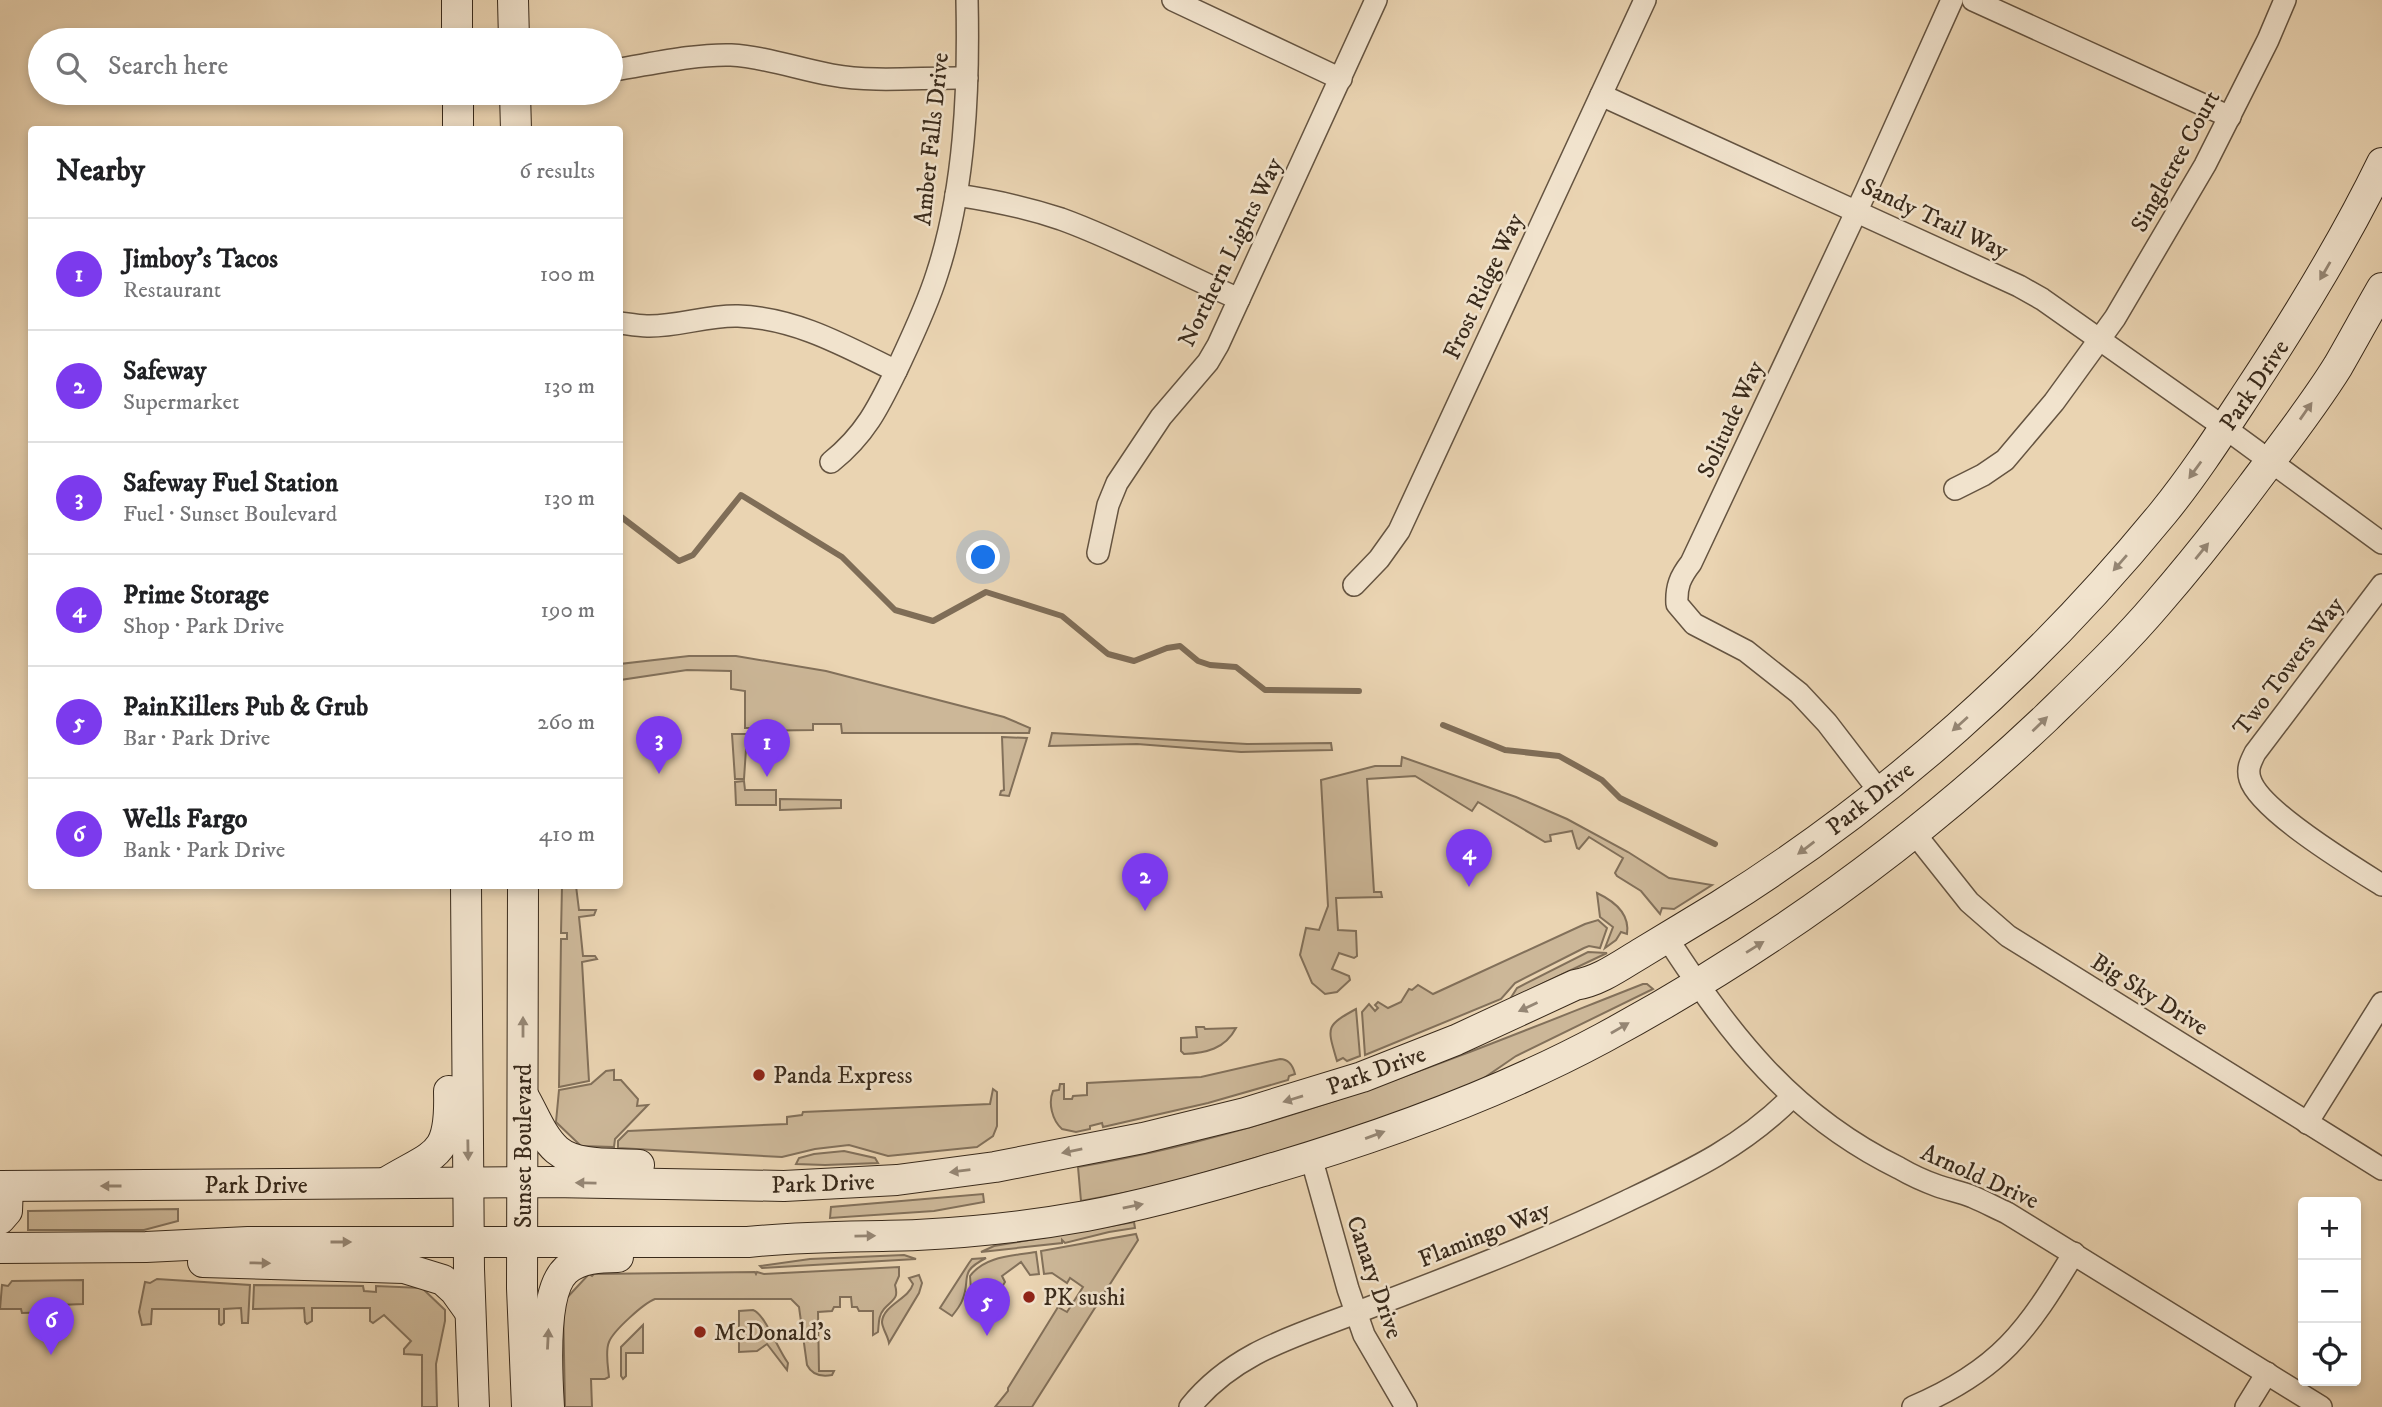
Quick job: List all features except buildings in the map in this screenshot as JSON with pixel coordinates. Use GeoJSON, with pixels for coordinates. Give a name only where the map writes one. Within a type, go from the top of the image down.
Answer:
{"type":"FeatureCollection","features":[{"type":"Feature","properties":{"kind":"main road"},"geometry":{"type":"LineString","coordinates":[[457,0],[457,28]]}},
{"type":"Feature","properties":{"kind":"main road"},"geometry":{"type":"LineString","coordinates":[[513,0],[514,28]]}},
{"type":"Feature","properties":{"kind":"main road"},"geometry":{"type":"LineString","coordinates":[[458,105],[458,126]]}},
{"type":"Feature","properties":{"kind":"main road"},"geometry":{"type":"LineString","coordinates":[[515,105],[516,126]]}},
{"type":"Feature","properties":{"kind":"main road","name":"Park Drive"},"geometry":{"type":"LineString","coordinates":[[4,1186],[523,1182],[784,1186],[897,1180],[995,1167],[1143,1138],[1245,1113],[1362,1077],[1456,1040],[1575,985],[1591,982],[1782,866],[1880,792],[1969,715],[2051,636],[2165,511],[2225,428],[2294,323],[2339,246],[2382,163]]}},
{"type":"Feature","properties":{"kind":"main road"},"geometry":{"type":"LineString","coordinates":[[0,1248],[146,1247],[248,1242],[748,1242],[797,1237],[985,1230],[1085,1216],[1149,1202],[1311,1157],[1379,1134],[1515,1080],[1601,1039],[1815,909],[1915,834],[2004,758],[2091,674],[2180,577],[2270,462],[2338,366],[2382,288]]}},
{"type":"Feature","properties":{"kind":"main road"},"geometry":{"type":"LineString","coordinates":[[466,889],[468,1184],[474,1407]]}},
{"type":"Feature","properties":{"kind":"main road","name":"Sunset Boulevard"},"geometry":{"type":"LineString","coordinates":[[523,889],[522,1288],[527,1407]]}},
{"type":"Feature","properties":{"kind":"main road"},"geometry":{"type":"LineString","coordinates":[[381,1185],[430,1158],[444,1139],[450,1121],[450,991],[466,966]]}},
{"type":"Feature","properties":{"kind":"main road"},"geometry":{"type":"LineString","coordinates":[[523,1096],[545,1136],[556,1149],[588,1161],[649,1166],[680,1184]]}},
{"type":"Feature","properties":{"kind":"main road"},"geometry":{"type":"LineString","coordinates":[[0,1219],[6,1211],[4,1186]]}},
{"type":"Feature","properties":{"kind":"main road"},"geometry":{"type":"LineString","coordinates":[[549,1407],[546,1370],[551,1298],[566,1269],[594,1258],[727,1255],[748,1242]]}},
{"type":"Feature","properties":{"kind":"main road"},"geometry":{"type":"LineString","coordinates":[[146,1247],[179,1262],[404,1268],[443,1280],[470,1312]]}},
{"type":"Feature","properties":{"kind":"street","name":"Amber Falls Drive"},"geometry":{"type":"LineString","coordinates":[[831,461],[850,447],[873,419],[920,320],[937,275],[956,195],[967,78],[967,0]]}},
{"type":"Feature","properties":{"kind":"street"},"geometry":{"type":"LineString","coordinates":[[1173,0],[1341,79]]}},
{"type":"Feature","properties":{"kind":"street","name":"Northern Lights Way"},"geometry":{"type":"LineString","coordinates":[[1098,553],[1108,505],[1116,483],[1168,408],[1208,362],[1218,345],[1376,0]]}},
{"type":"Feature","properties":{"kind":"street","name":"Frost Ridge Way"},"geometry":{"type":"LineString","coordinates":[[1354,585],[1379,559],[1399,531],[1645,0]]}},
{"type":"Feature","properties":{"kind":"street","name":"Solitude Way"},"geometry":{"type":"LineString","coordinates":[[1880,792],[1827,723],[1799,693],[1746,651],[1694,624],[1677,604],[1676,592],[1679,579],[1691,564],[1952,0]]}},
{"type":"Feature","properties":{"kind":"street"},"geometry":{"type":"LineString","coordinates":[[1973,0],[2230,117]]}},
{"type":"Feature","properties":{"kind":"street","name":"Singletree Court"},"geometry":{"type":"LineString","coordinates":[[1955,489],[2005,460],[2054,402],[2100,340],[2184,204],[2268,40],[2284,0]]}},
{"type":"Feature","properties":{"kind":"street"},"geometry":{"type":"LineString","coordinates":[[623,69],[729,55],[765,58],[832,75],[867,78],[967,78]]}},
{"type":"Feature","properties":{"kind":"street","name":"Sandy Trail Way"},"geometry":{"type":"LineString","coordinates":[[1601,95],[1856,210],[2042,299],[2382,543]]}},
{"type":"Feature","properties":{"kind":"street"},"geometry":{"type":"LineString","coordinates":[[956,195],[1040,212],[1069,222],[1239,299]]}},
{"type":"Feature","properties":{"kind":"street"},"geometry":{"type":"LineString","coordinates":[[623,323],[648,326],[740,316],[773,321],[833,339],[896,371]]}},
{"type":"Feature","properties":{"kind":"street","name":"Two Towers Way"},"geometry":{"type":"LineString","coordinates":[[2382,585],[2255,753],[2248,767],[2250,782],[2276,811],[2327,850],[2382,886]]}},
{"type":"Feature","properties":{"kind":"street","name":"Big Sky Drive"},"geometry":{"type":"LineString","coordinates":[[1915,834],[1969,902],[2008,936],[2382,1169]]}},
{"type":"Feature","properties":{"kind":"street","name":"Arnold Drive"},"geometry":{"type":"LineString","coordinates":[[1667,938],[1697,983],[1755,1059],[1792,1097],[1822,1122],[1858,1146],[1935,1185],[1972,1196],[1995,1207],[2074,1253],[2321,1407]]}},
{"type":"Feature","properties":{"kind":"street"},"geometry":{"type":"LineString","coordinates":[[2306,1123],[2382,1003]]}},
{"type":"Feature","properties":{"kind":"street","name":"Flamingo Way"},"geometry":{"type":"LineString","coordinates":[[1190,1407],[1220,1376],[1260,1350],[1484,1264],[1584,1222],[1710,1161],[1742,1141],[1792,1097]]}},
{"type":"Feature","properties":{"kind":"street","name":"Canary Drive"},"geometry":{"type":"LineString","coordinates":[[1311,1157],[1356,1313],[1379,1364],[1406,1407]]}},
{"type":"Feature","properties":{"kind":"street"},"geometry":{"type":"LineString","coordinates":[[1913,1407],[1951,1390],[2003,1353],[2040,1310],[2074,1253]]}},
{"type":"Feature","properties":{"kind":"street"},"geometry":{"type":"LineString","coordinates":[[2246,1407],[2267,1373]]}},
{"type":"Feature","properties":{"kind":"shaded area"},"geometry":{"type":"Polygon","coordinates":[[[689,656],[736,656],[826,671],[1004,717],[1030,728],[1029,733],[842,733],[841,724],[813,724],[813,730],[752,731],[751,728],[745,728],[745,691],[731,689],[731,671],[687,670],[623,680],[623,664],[689,656]]]}},
{"type":"Feature","properties":{"kind":"shaded area"},"geometry":{"type":"Polygon","coordinates":[[[1052,733],[1247,744],[1331,743],[1332,750],[1241,752],[1137,744],[1049,746],[1052,733]]]}},
{"type":"Feature","properties":{"kind":"shaded area"},"geometry":{"type":"Polygon","coordinates":[[[732,734],[747,734],[744,779],[735,779],[732,734]]]}},
{"type":"Feature","properties":{"kind":"shaded area"},"geometry":{"type":"Polygon","coordinates":[[[1002,737],[1027,738],[1009,796],[1000,795],[1004,790],[1002,737]]]}},
{"type":"Feature","properties":{"kind":"shaded area"},"geometry":{"type":"Polygon","coordinates":[[[1402,757],[1516,797],[1567,819],[1669,878],[1712,885],[1674,909],[1662,908],[1660,914],[1641,891],[1615,873],[1623,858],[1589,837],[1579,849],[1572,831],[1550,835],[1551,841],[1545,842],[1478,802],[1472,811],[1415,776],[1367,779],[1374,892],[1381,892],[1382,897],[1336,898],[1338,930],[1356,931],[1357,956],[1354,958],[1339,953],[1332,969],[1349,976],[1350,980],[1337,992],[1325,994],[1312,983],[1300,955],[1306,928],[1319,930],[1328,906],[1321,780],[1375,766],[1401,766],[1402,757]]]}},
{"type":"Feature","properties":{"kind":"shaded area"},"geometry":{"type":"Polygon","coordinates":[[[744,781],[745,790],[776,790],[776,805],[736,805],[735,782],[744,781]]]}},
{"type":"Feature","properties":{"kind":"shaded area"},"geometry":{"type":"Polygon","coordinates":[[[780,799],[841,800],[841,808],[780,810],[780,799]]]}},
{"type":"Feature","properties":{"kind":"shaded area"},"geometry":{"type":"Polygon","coordinates":[[[562,889],[576,889],[579,910],[596,910],[594,915],[579,917],[583,956],[595,956],[597,959],[582,962],[589,1081],[559,1087],[561,939],[567,939],[567,933],[561,933],[562,889]]]}},
{"type":"Feature","properties":{"kind":"shaded area"},"geometry":{"type":"Polygon","coordinates":[[[1597,893],[1620,909],[1626,920],[1627,934],[1621,932],[1616,940],[1605,948],[1613,927],[1600,917],[1597,893]]]}},
{"type":"Feature","properties":{"kind":"shaded area"},"geometry":{"type":"Polygon","coordinates":[[[1598,920],[1607,928],[1600,948],[1584,948],[1515,983],[1501,999],[1365,1055],[1362,1012],[1369,1004],[1375,1011],[1378,1002],[1388,1008],[1401,1002],[1409,989],[1412,990],[1418,985],[1433,994],[1598,920]]]}},
{"type":"Feature","properties":{"kind":"shaded area"},"geometry":{"type":"Polygon","coordinates":[[[1588,952],[1607,953],[1510,999],[1517,988],[1588,952]]]}},
{"type":"Feature","properties":{"kind":"shaded area"},"geometry":{"type":"Polygon","coordinates":[[[1643,984],[1653,989],[1516,1056],[1478,1082],[1399,1116],[1156,1187],[1081,1201],[1078,1167],[1151,1153],[1295,1114],[1435,1065],[1643,984]]]}},
{"type":"Feature","properties":{"kind":"shaded area"},"geometry":{"type":"Polygon","coordinates":[[[1356,1009],[1360,1056],[1347,1061],[1343,1058],[1337,1061],[1331,1041],[1331,1029],[1356,1009]]]}},
{"type":"Feature","properties":{"kind":"shaded area"},"geometry":{"type":"Polygon","coordinates":[[[1196,1027],[1236,1028],[1226,1041],[1214,1049],[1184,1054],[1181,1051],[1181,1038],[1197,1037],[1196,1027]]]}},
{"type":"Feature","properties":{"kind":"shaded area"},"geometry":{"type":"Polygon","coordinates":[[[1280,1059],[1288,1062],[1294,1071],[1295,1074],[1289,1076],[1288,1080],[1208,1103],[1103,1127],[1102,1123],[1076,1132],[1062,1129],[1052,1111],[1053,1091],[1059,1090],[1060,1084],[1064,1084],[1064,1099],[1072,1099],[1073,1096],[1087,1095],[1087,1083],[1201,1077],[1280,1059]]]}},
{"type":"Feature","properties":{"kind":"shaded area"},"geometry":{"type":"Polygon","coordinates":[[[614,1070],[614,1080],[621,1080],[638,1099],[637,1106],[648,1105],[615,1139],[614,1147],[581,1146],[556,1122],[559,1090],[591,1084],[606,1071],[614,1070]]]}},
{"type":"Feature","properties":{"kind":"shaded area"},"geometry":{"type":"Polygon","coordinates":[[[993,1089],[997,1092],[997,1126],[993,1136],[977,1147],[888,1156],[849,1145],[782,1157],[618,1148],[618,1141],[628,1131],[787,1124],[787,1117],[802,1115],[803,1112],[990,1104],[993,1089]]]}},
{"type":"Feature","properties":{"kind":"shaded area"},"geometry":{"type":"Polygon","coordinates":[[[844,1151],[875,1158],[878,1163],[796,1164],[799,1158],[844,1151]]]}},
{"type":"Feature","properties":{"kind":"shaded area"},"geometry":{"type":"Polygon","coordinates":[[[983,1194],[984,1202],[934,1211],[830,1218],[831,1207],[983,1194]]]}},
{"type":"Feature","properties":{"kind":"shaded area"},"geometry":{"type":"Polygon","coordinates":[[[178,1209],[178,1221],[144,1230],[28,1230],[28,1211],[178,1209]]]}},
{"type":"Feature","properties":{"kind":"shaded area"},"geometry":{"type":"Polygon","coordinates":[[[1134,1222],[1135,1228],[1065,1243],[1062,1240],[1062,1243],[981,1252],[994,1246],[1134,1222]]]}},
{"type":"Feature","properties":{"kind":"shaded area"},"geometry":{"type":"Polygon","coordinates":[[[1136,1234],[1138,1240],[1032,1407],[995,1407],[1008,1391],[1058,1307],[1067,1312],[1083,1287],[1070,1278],[1067,1283],[1052,1273],[1044,1274],[1041,1251],[1136,1234]]]}},
{"type":"Feature","properties":{"kind":"shaded area"},"geometry":{"type":"Polygon","coordinates":[[[1036,1252],[1039,1274],[1030,1275],[1021,1262],[1002,1276],[1005,1282],[1002,1287],[997,1287],[993,1282],[971,1290],[970,1276],[983,1264],[1036,1252]]]}},
{"type":"Feature","properties":{"kind":"shaded area"},"geometry":{"type":"Polygon","coordinates":[[[904,1255],[916,1259],[760,1266],[810,1259],[904,1255]]]}},
{"type":"Feature","properties":{"kind":"shaded area"},"geometry":{"type":"Polygon","coordinates":[[[986,1258],[968,1272],[965,1293],[952,1316],[940,1308],[972,1259],[986,1258]]]}},
{"type":"Feature","properties":{"kind":"shaded area"},"geometry":{"type":"Polygon","coordinates":[[[899,1267],[895,1285],[896,1296],[882,1312],[878,1332],[873,1335],[873,1311],[859,1311],[857,1307],[852,1307],[851,1297],[840,1297],[840,1307],[834,1307],[832,1311],[818,1312],[819,1371],[834,1371],[832,1375],[817,1374],[807,1365],[799,1307],[791,1299],[655,1299],[629,1318],[609,1342],[609,1377],[591,1379],[592,1407],[565,1407],[563,1302],[589,1274],[764,1274],[899,1267]]]}},
{"type":"Feature","properties":{"kind":"shaded area"},"geometry":{"type":"Polygon","coordinates":[[[919,1275],[922,1283],[919,1293],[889,1343],[882,1324],[883,1316],[911,1289],[913,1284],[909,1278],[919,1275]]]}},
{"type":"Feature","properties":{"kind":"shaded area"},"geometry":{"type":"Polygon","coordinates":[[[157,1279],[250,1285],[248,1323],[242,1323],[241,1308],[224,1309],[224,1323],[221,1325],[219,1309],[152,1309],[151,1324],[142,1325],[139,1312],[145,1282],[150,1283],[157,1279]]]}},
{"type":"Feature","properties":{"kind":"shaded area"},"geometry":{"type":"Polygon","coordinates":[[[83,1280],[83,1304],[59,1305],[56,1312],[22,1313],[21,1309],[0,1309],[2,1285],[8,1286],[12,1281],[83,1280]]]}},
{"type":"Feature","properties":{"kind":"shaded area"},"geometry":{"type":"Polygon","coordinates":[[[254,1285],[363,1286],[364,1291],[376,1292],[376,1286],[422,1288],[445,1310],[436,1364],[437,1407],[422,1407],[422,1355],[404,1354],[404,1349],[411,1341],[384,1315],[373,1323],[370,1321],[370,1308],[312,1308],[312,1321],[307,1324],[304,1308],[253,1309],[254,1285]]]}},
{"type":"Feature","properties":{"kind":"shaded area"},"geometry":{"type":"Polygon","coordinates":[[[753,1310],[767,1325],[788,1363],[787,1370],[767,1344],[757,1351],[739,1352],[739,1311],[753,1310]]]}},
{"type":"Feature","properties":{"kind":"shaded area"},"geometry":{"type":"Polygon","coordinates":[[[643,1325],[643,1353],[626,1353],[626,1376],[623,1379],[621,1347],[643,1325]]]}},
{"type":"Feature","properties":{"kind":"waterway"},"geometry":{"type":"LineString","coordinates":[[623,518],[679,561],[693,555],[741,495],[842,557],[895,610],[933,621],[986,592],[1062,616],[1108,654],[1134,661],[1167,648],[1180,646],[1198,661],[1236,667],[1265,690],[1359,691]]}},
{"type":"Feature","properties":{"kind":"waterway"},"geometry":{"type":"LineString","coordinates":[[1443,725],[1505,750],[1559,756],[1602,780],[1620,798],[1715,844]]}},
{"type":"Feature","properties":{"kind":"place","name":"Safeway Fuel Station"},"geometry":{"type":"Point","coordinates":[659,774]}},
{"type":"Feature","properties":{"kind":"place","name":"Jimboy's Tacos"},"geometry":{"type":"Point","coordinates":[767,777]}},
{"type":"Feature","properties":{"kind":"place","name":"Prime Storage"},"geometry":{"type":"Point","coordinates":[1469,887]}},
{"type":"Feature","properties":{"kind":"place","name":"Safeway"},"geometry":{"type":"Point","coordinates":[1145,911]}},
{"type":"Feature","properties":{"kind":"place","name":"Panda Express"},"geometry":{"type":"Point","coordinates":[759,1075]}},
{"type":"Feature","properties":{"kind":"place","name":"PK sushi"},"geometry":{"type":"Point","coordinates":[1029,1297]}},
{"type":"Feature","properties":{"kind":"place","name":"McDonald's"},"geometry":{"type":"Point","coordinates":[700,1332]}},
{"type":"Feature","properties":{"kind":"place","name":"PainKillers Pub & Grub"},"geometry":{"type":"Point","coordinates":[987,1336]}},
{"type":"Feature","properties":{"kind":"place","name":"Wells Fargo"},"geometry":{"type":"Point","coordinates":[51,1355]}}]}
